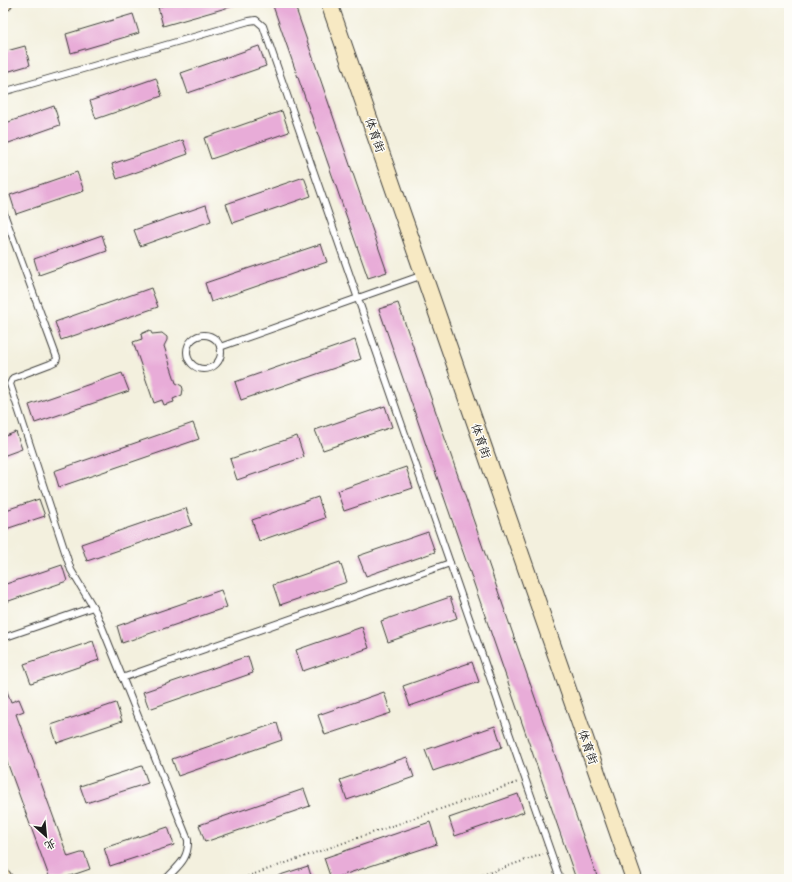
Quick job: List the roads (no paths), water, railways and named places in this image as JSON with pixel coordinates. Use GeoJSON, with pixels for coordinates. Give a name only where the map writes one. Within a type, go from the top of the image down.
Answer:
{"type":"FeatureCollection","features":[{"type":"Feature","properties":{"kind":"street","name":"体育街"},"geometry":{"type":"LineString","coordinates":[[328,3],[634,879]]}},
{"type":"Feature","properties":{"kind":"lane"},"geometry":{"type":"LineString","coordinates":[[3,92],[249,21],[256,20],[263,26],[560,879]]}},
{"type":"Feature","properties":{"kind":"lane"},"geometry":{"type":"LineString","coordinates":[[3,211],[57,358],[50,364],[13,378],[10,384],[71,570],[93,607],[188,840],[189,848],[186,857],[166,879]]}},
{"type":"Feature","properties":{"kind":"lane"},"geometry":{"type":"LineString","coordinates":[[220,347],[423,275]]}},
{"type":"Feature","properties":{"kind":"lane"},"geometry":{"type":"LineString","coordinates":[[204,335],[213,337],[219,343],[220,347],[221,355],[219,359],[211,366],[205,368],[194,365],[188,356],[188,344],[197,336],[204,335]]}},
{"type":"Feature","properties":{"kind":"lane"},"geometry":{"type":"LineString","coordinates":[[122,678],[450,563]]}},
{"type":"Feature","properties":{"kind":"lane"},"geometry":{"type":"LineString","coordinates":[[3,638],[93,607]]}}]}
